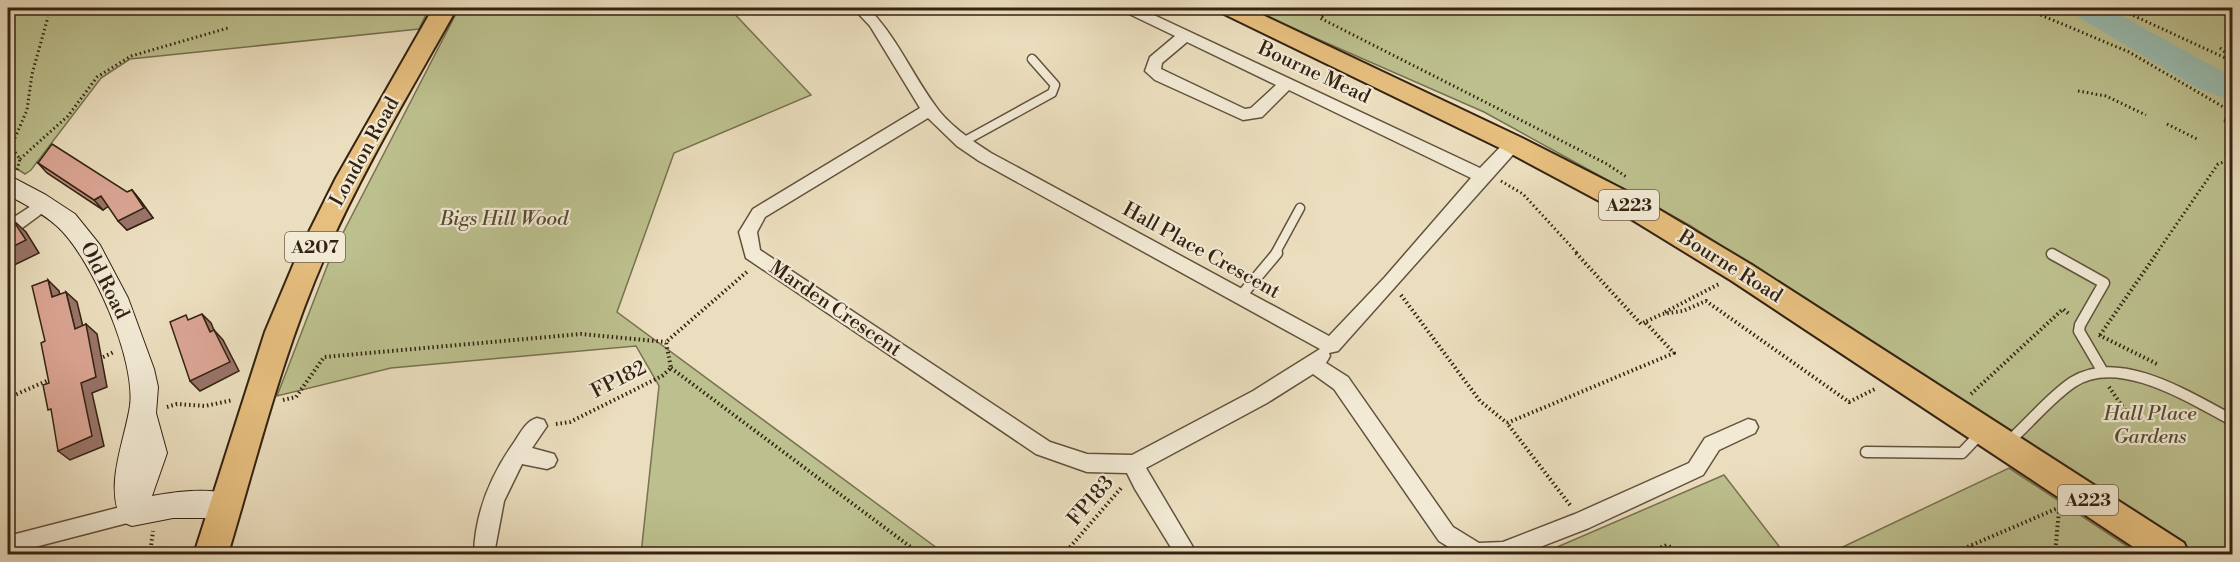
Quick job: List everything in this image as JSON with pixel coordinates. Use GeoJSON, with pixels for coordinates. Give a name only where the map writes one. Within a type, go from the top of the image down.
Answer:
{"type":"FeatureCollection","features":[{"type":"Feature","properties":{"kind":"main road","name":"London Road"},"geometry":{"type":"LineString","coordinates":[[226,505],[280,332],[311,256],[349,178],[445,8]]}},
{"type":"Feature","properties":{"kind":"main road","name":"Bourne Road"},"geometry":{"type":"LineString","coordinates":[[1230,8],[1513,144],[1628,204],[1683,237],[1994,438],[2067,499],[2172,555]]}},
{"type":"Feature","properties":{"kind":"main road","name":"A207"},"geometry":{"type":"LineString","coordinates":[[211,555],[226,505]]}},
{"type":"Feature","properties":{"kind":"street","name":"Hall Place Crescent"},"geometry":{"type":"LineString","coordinates":[[860,8],[875,23],[902,63],[929,110],[963,142],[985,157],[1331,346]]}},
{"type":"Feature","properties":{"kind":"street","name":"Bourne Mead"},"geometry":{"type":"LineString","coordinates":[[1128,8],[1484,174]]}},
{"type":"Feature","properties":{"kind":"street"},"geometry":{"type":"LineString","coordinates":[[1185,35],[1155,61],[1153,70],[1160,76],[1237,114],[1256,113],[1287,83]]}},
{"type":"Feature","properties":{"kind":"street","name":"Marden Crescent"},"geometry":{"type":"LineString","coordinates":[[929,110],[759,213],[747,232],[752,253],[1043,448],[1087,462],[1134,464]]}},
{"type":"Feature","properties":{"kind":"street"},"geometry":{"type":"LineString","coordinates":[[1186,555],[1142,483],[1134,464],[1260,397],[1313,364],[1391,282],[1484,174],[1513,144]]}},
{"type":"Feature","properties":{"kind":"street","name":"Old Road"},"geometry":{"type":"LineString","coordinates":[[12,178],[42,205],[66,220],[85,241],[135,344],[144,387],[143,415],[153,453],[132,513]]}},
{"type":"Feature","properties":{"kind":"street"},"geometry":{"type":"LineString","coordinates":[[8,229],[42,205]]}},
{"type":"Feature","properties":{"kind":"street"},"geometry":{"type":"LineString","coordinates":[[1313,364],[1341,383],[1446,534],[1476,554],[1503,552],[1582,521],[1696,469],[1712,444],[1748,427]]}},
{"type":"Feature","properties":{"kind":"street"},"geometry":{"type":"LineString","coordinates":[[484,555],[484,540],[495,490],[516,454],[537,426]]}},
{"type":"Feature","properties":{"kind":"street"},"geometry":{"type":"LineString","coordinates":[[516,454],[547,460]]}},
{"type":"Feature","properties":{"kind":"street"},"geometry":{"type":"LineString","coordinates":[[8,545],[132,513],[173,505],[226,505]]}},
{"type":"Feature","properties":{"kind":"lane"},"geometry":{"type":"LineString","coordinates":[[963,142],[1052,93],[1055,85],[1032,59]]}},
{"type":"Feature","properties":{"kind":"lane"},"geometry":{"type":"LineString","coordinates":[[1241,296],[1278,251],[1300,208]]}},
{"type":"Feature","properties":{"kind":"lane"},"geometry":{"type":"LineString","coordinates":[[2052,254],[2104,283],[2080,325],[2079,331],[2103,372]]}},
{"type":"Feature","properties":{"kind":"lane"},"geometry":{"type":"LineString","coordinates":[[1866,452],[1962,453],[2030,424],[2073,382],[2087,375],[2103,372],[2131,374],[2164,386],[2232,420]]}},
{"type":"Feature","properties":{"kind":"path"},"geometry":{"type":"LineString","coordinates":[[2024,8],[2129,52],[2232,112]]}},
{"type":"Feature","properties":{"kind":"path"},"geometry":{"type":"LineString","coordinates":[[2117,8],[2232,59]]}},
{"type":"Feature","properties":{"kind":"path"},"geometry":{"type":"LineString","coordinates":[[20,159],[11,147],[27,110],[32,74],[48,17]]}},
{"type":"Feature","properties":{"kind":"path"},"geometry":{"type":"LineString","coordinates":[[12,178],[20,159],[68,116],[97,77],[131,56],[228,28]]}},
{"type":"Feature","properties":{"kind":"path"},"geometry":{"type":"LineString","coordinates":[[2220,48],[2232,59]]}},
{"type":"Feature","properties":{"kind":"path"},"geometry":{"type":"LineString","coordinates":[[2078,91],[2106,96],[2146,115]]}},
{"type":"Feature","properties":{"kind":"path"},"geometry":{"type":"LineString","coordinates":[[2224,120],[2232,123]]}},
{"type":"Feature","properties":{"kind":"path"},"geometry":{"type":"LineString","coordinates":[[2166,124],[2199,140]]}},
{"type":"Feature","properties":{"kind":"path"},"geometry":{"type":"LineString","coordinates":[[2100,335],[2218,164],[2232,157],[2225,152]]}},
{"type":"Feature","properties":{"kind":"path"},"geometry":{"type":"LineString","coordinates":[[1484,174],[1523,194],[1641,324],[1698,294]]}},
{"type":"Feature","properties":{"kind":"path"},"geometry":{"type":"LineString","coordinates":[[143,415],[177,404],[205,406],[281,390],[283,400],[296,397],[324,357],[581,334],[666,342],[760,259]]}},
{"type":"Feature","properties":{"kind":"path"},"geometry":{"type":"LineString","coordinates":[[1391,282],[1480,401],[1508,423],[1582,521]]}},
{"type":"Feature","properties":{"kind":"path"},"geometry":{"type":"LineString","coordinates":[[1662,314],[1683,311],[1706,301],[1849,402],[1900,377]]}},
{"type":"Feature","properties":{"kind":"path"},"geometry":{"type":"LineString","coordinates":[[1508,423],[1674,353],[1645,322]]}},
{"type":"Feature","properties":{"kind":"path"},"geometry":{"type":"LineString","coordinates":[[2093,336],[2095,333],[2100,335],[2140,355],[2134,366]]}},
{"type":"Feature","properties":{"kind":"path","name":"FP182"},"geometry":{"type":"LineString","coordinates":[[537,426],[570,422],[662,376],[671,368],[666,342]]}},
{"type":"Feature","properties":{"kind":"path"},"geometry":{"type":"LineString","coordinates":[[92,362],[135,344]]}},
{"type":"Feature","properties":{"kind":"path"},"geometry":{"type":"LineString","coordinates":[[671,368],[920,555]]}},
{"type":"Feature","properties":{"kind":"path"},"geometry":{"type":"LineString","coordinates":[[8,398],[60,375]]}},
{"type":"Feature","properties":{"kind":"path"},"geometry":{"type":"LineString","coordinates":[[2117,385],[2108,384],[2127,413]]}},
{"type":"Feature","properties":{"kind":"path","name":"FP183"},"geometry":{"type":"LineString","coordinates":[[1064,555],[1130,479],[1134,464]]}},
{"type":"Feature","properties":{"kind":"path"},"geometry":{"type":"LineString","coordinates":[[1952,555],[2067,499]]}},
{"type":"Feature","properties":{"kind":"path"},"geometry":{"type":"LineString","coordinates":[[2055,555],[2067,499]]}},
{"type":"Feature","properties":{"kind":"path"},"geometry":{"type":"LineString","coordinates":[[1644,555],[1667,545],[1680,555]]}},
{"type":"Feature","properties":{"kind":"path"},"geometry":{"type":"LineString","coordinates":[[1969,547],[1981,555]]}},
{"type":"Feature","properties":{"kind":"green space"},"geometry":{"type":"Polygon","coordinates":[[[8,8],[429,8],[419,29],[130,59],[101,78],[31,170],[25,174],[8,163],[8,8]]]}},
{"type":"Feature","properties":{"kind":"green space","name":"Bigs Hill Wood"},"geometry":{"type":"Polygon","coordinates":[[[459,8],[729,8],[811,95],[674,153],[617,312],[945,554],[641,554],[659,386],[636,346],[391,368],[277,396],[331,256],[459,8]]]}},
{"type":"Feature","properties":{"kind":"green space","name":"Hall Place Gardens"},"geometry":{"type":"Polygon","coordinates":[[[1247,8],[2232,8],[2232,554],[2195,554],[1691,226],[1484,112],[1247,8]]]}},
{"type":"Feature","properties":{"kind":"green space"},"geometry":{"type":"Polygon","coordinates":[[[2009,468],[2139,554],[1828,554],[2009,468]]]}},
{"type":"Feature","properties":{"kind":"green space"},"geometry":{"type":"Polygon","coordinates":[[[1724,475],[1785,554],[1541,554],[1724,475]]]}},
{"type":"Feature","properties":{"kind":"building"},"geometry":{"type":"Polygon","coordinates":[[[52,144],[127,192],[132,190],[144,208],[118,221],[101,196],[94,200],[38,163],[52,144]]]}},
{"type":"Feature","properties":{"kind":"building"},"geometry":{"type":"Polygon","coordinates":[[[13,220],[26,240],[8,249],[8,222],[13,220]]]}},
{"type":"Feature","properties":{"kind":"building"},"geometry":{"type":"Polygon","coordinates":[[[48,280],[52,297],[66,292],[75,329],[86,324],[96,377],[81,383],[92,436],[58,451],[51,409],[48,410],[43,385],[49,383],[41,343],[45,341],[32,286],[48,280]]]}},
{"type":"Feature","properties":{"kind":"building"},"geometry":{"type":"Polygon","coordinates":[[[202,314],[210,332],[214,330],[230,362],[190,381],[170,322],[186,315],[188,320],[202,314]]]}},
{"type":"Feature","properties":{"kind":"waterway"},"geometry":{"type":"LineString","coordinates":[[2086,8],[2211,81],[2232,90]]}}]}
